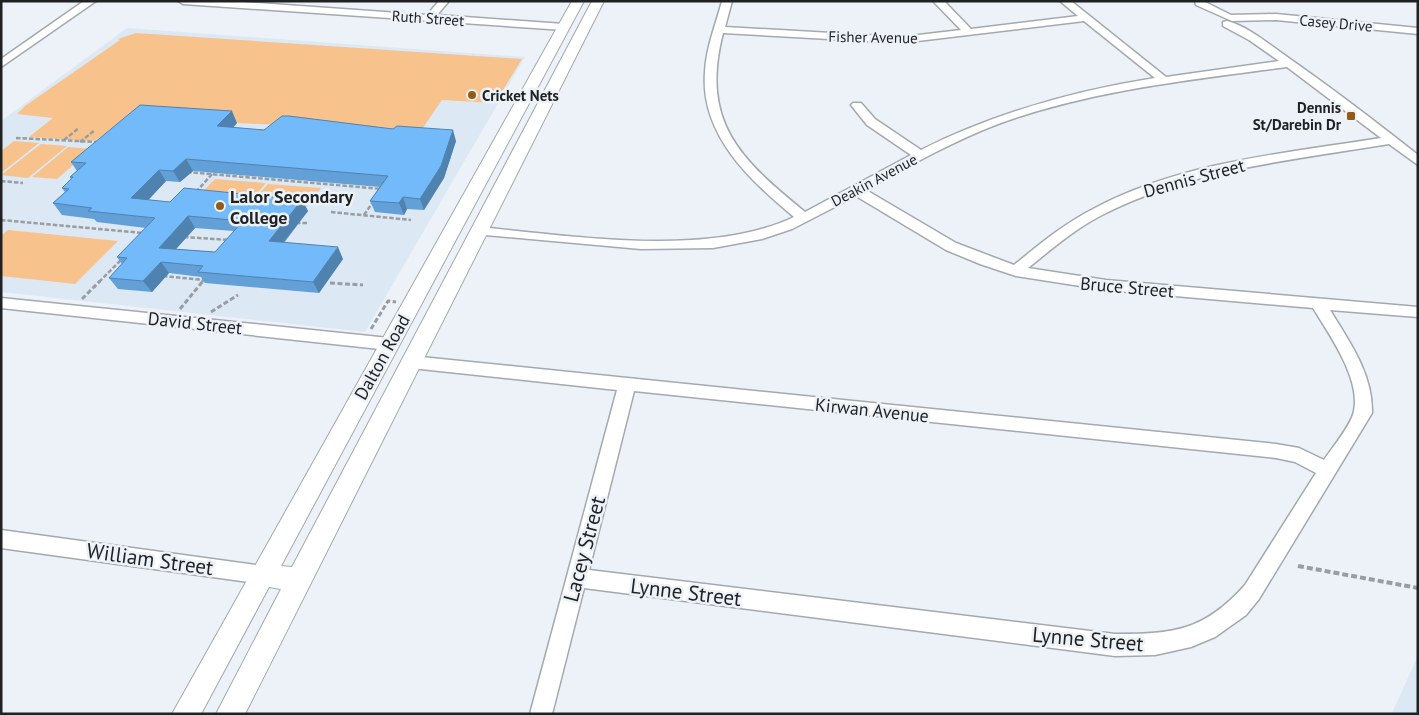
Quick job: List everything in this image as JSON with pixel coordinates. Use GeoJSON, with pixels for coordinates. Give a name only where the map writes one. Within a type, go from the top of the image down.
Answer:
{"type":"FeatureCollection","features":[{"type":"Feature","properties":{"kind":"main road","name":"Dalton Road"},"geometry":{"type":"LineString","coordinates":[[230,714],[479,231],[574,27],[578,1]]}},
{"type":"Feature","properties":{"kind":"main road","name":"Dalton Road"},"geometry":{"type":"LineString","coordinates":[[186,714],[453,229],[574,27],[598,1]]}},
{"type":"Feature","properties":{"kind":"main road","name":"Deakin Avenue"},"geometry":{"type":"LineString","coordinates":[[453,229],[479,231]]}},
{"type":"Feature","properties":{"kind":"main road","name":"William Street"},"geometry":{"type":"LineString","coordinates":[[263,575],[299,580]]}},
{"type":"Feature","properties":{"kind":"street"},"geometry":{"type":"LineString","coordinates":[[3,61],[91,1]]}},
{"type":"Feature","properties":{"kind":"street","name":"Ruth Street"},"geometry":{"type":"LineString","coordinates":[[183,1],[574,27]]}},
{"type":"Feature","properties":{"kind":"street"},"geometry":{"type":"LineString","coordinates":[[310,10],[319,1]]}},
{"type":"Feature","properties":{"kind":"street"},"geometry":{"type":"LineString","coordinates":[[430,18],[444,1]]}},
{"type":"Feature","properties":{"kind":"street"},"geometry":{"type":"LineString","coordinates":[[727,1],[710,73],[710,89],[718,121],[736,151],[757,178],[804,218]]}},
{"type":"Feature","properties":{"kind":"street"},"geometry":{"type":"LineString","coordinates":[[938,1],[969,32]]}},
{"type":"Feature","properties":{"kind":"street"},"geometry":{"type":"LineString","coordinates":[[1065,1],[1165,81]]}},
{"type":"Feature","properties":{"kind":"street"},"geometry":{"type":"LineString","coordinates":[[1198,2],[1230,21],[1290,64],[1394,140],[1418,161]]}},
{"type":"Feature","properties":{"kind":"street","name":"Casey Drive"},"geometry":{"type":"LineString","coordinates":[[1230,21],[1276,17],[1418,31]]}},
{"type":"Feature","properties":{"kind":"street","name":"Fisher Avenue"},"geometry":{"type":"LineString","coordinates":[[720,30],[894,40],[1086,18]]}},
{"type":"Feature","properties":{"kind":"street","name":"Deakin Avenue"},"geometry":{"type":"LineString","coordinates":[[479,231],[644,246],[702,246],[764,234],[804,218],[965,133],[1018,113],[1100,91],[1290,64]]}},
{"type":"Feature","properties":{"kind":"street"},"geometry":{"type":"LineString","coordinates":[[857,105],[871,122],[921,156]]}},
{"type":"Feature","properties":{"kind":"street","name":"Dennis Street"},"geometry":{"type":"LineString","coordinates":[[1016,271],[1032,254],[1086,218],[1111,204],[1166,182],[1228,167],[1394,140]]}},
{"type":"Feature","properties":{"kind":"street","name":"Bruce Street"},"geometry":{"type":"LineString","coordinates":[[856,190],[940,242],[1016,271],[1079,282],[1418,312]]}},
{"type":"Feature","properties":{"kind":"street","name":"David Street"},"geometry":{"type":"LineString","coordinates":[[1,303],[389,344]]}},
{"type":"Feature","properties":{"kind":"street","name":"Lynne Street"},"geometry":{"type":"LineString","coordinates":[[577,578],[1115,645],[1143,646],[1175,641],[1203,633],[1237,611],[1328,472],[1363,413],[1365,402],[1358,377],[1318,303]]}},
{"type":"Feature","properties":{"kind":"street","name":"Kirwan Avenue"},"geometry":{"type":"LineString","coordinates":[[411,362],[1276,451],[1299,455],[1328,472]]}},
{"type":"Feature","properties":{"kind":"street","name":"Lacey Street"},"geometry":{"type":"LineString","coordinates":[[542,714],[627,385]]}},
{"type":"Feature","properties":{"kind":"street","name":"William Street"},"geometry":{"type":"LineString","coordinates":[[1,539],[263,575]]}},
{"type":"Feature","properties":{"kind":"path"},"geometry":{"type":"LineString","coordinates":[[64,140],[79,128]]}},
{"type":"Feature","properties":{"kind":"path"},"geometry":{"type":"LineString","coordinates":[[80,142],[95,130]]}},
{"type":"Feature","properties":{"kind":"path"},"geometry":{"type":"LineString","coordinates":[[16,138],[95,143],[100,139]]}},
{"type":"Feature","properties":{"kind":"path"},"geometry":{"type":"LineString","coordinates":[[194,194],[216,169]]}},
{"type":"Feature","properties":{"kind":"path"},"geometry":{"type":"LineString","coordinates":[[184,172],[382,189]]}},
{"type":"Feature","properties":{"kind":"path"},"geometry":{"type":"LineString","coordinates":[[1,181],[23,183]]}},
{"type":"Feature","properties":{"kind":"path"},"geometry":{"type":"LineString","coordinates":[[364,215],[386,183]]}},
{"type":"Feature","properties":{"kind":"path"},"geometry":{"type":"LineString","coordinates":[[331,212],[411,220]]}},
{"type":"Feature","properties":{"kind":"path"},"geometry":{"type":"LineString","coordinates":[[1,220],[145,234],[139,241]]}},
{"type":"Feature","properties":{"kind":"path"},"geometry":{"type":"LineString","coordinates":[[292,222],[309,224]]}},
{"type":"Feature","properties":{"kind":"path"},"geometry":{"type":"LineString","coordinates":[[182,237],[238,241]]}},
{"type":"Feature","properties":{"kind":"path"},"geometry":{"type":"LineString","coordinates":[[82,300],[126,254]]}},
{"type":"Feature","properties":{"kind":"path"},"geometry":{"type":"LineString","coordinates":[[110,270],[120,271]]}},
{"type":"Feature","properties":{"kind":"path"},"geometry":{"type":"LineString","coordinates":[[180,310],[208,274]]}},
{"type":"Feature","properties":{"kind":"path"},"geometry":{"type":"LineString","coordinates":[[157,275],[204,280]]}},
{"type":"Feature","properties":{"kind":"path"},"geometry":{"type":"LineString","coordinates":[[330,282],[363,285]]}},
{"type":"Feature","properties":{"kind":"path"},"geometry":{"type":"LineString","coordinates":[[209,313],[238,295]]}},
{"type":"Feature","properties":{"kind":"path"},"geometry":{"type":"LineString","coordinates":[[1298,566],[1418,588]]}},
{"type":"Feature","properties":{"kind":"shaded area","name":"Lalor Secondary College"},"geometry":{"type":"Polygon","coordinates":[[[127,28],[525,57],[365,332],[1,292],[1,121],[127,28]]]}},
{"type":"Feature","properties":{"kind":"shaded area"},"geometry":{"type":"Polygon","coordinates":[[[136,33],[522,59],[495,103],[442,100],[420,132],[237,123],[126,129],[112,128],[98,139],[91,141],[29,137],[53,118],[17,114],[25,106],[120,40],[118,39],[136,33]]]}},
{"type":"Feature","properties":{"kind":"shaded area"},"geometry":{"type":"Polygon","coordinates":[[[14,141],[39,143],[1,173],[1,151],[14,141]]]}},
{"type":"Feature","properties":{"kind":"shaded area"},"geometry":{"type":"Polygon","coordinates":[[[41,144],[67,146],[28,178],[1,175],[41,144]]]}},
{"type":"Feature","properties":{"kind":"shaded area"},"geometry":{"type":"Polygon","coordinates":[[[68,147],[92,149],[57,179],[32,177],[68,147]]]}},
{"type":"Feature","properties":{"kind":"shaded area"},"geometry":{"type":"Polygon","coordinates":[[[215,179],[266,183],[250,202],[197,197],[215,179]]]}},
{"type":"Feature","properties":{"kind":"shaded area"},"geometry":{"type":"Polygon","coordinates":[[[268,184],[321,188],[306,207],[252,202],[268,184]]]}},
{"type":"Feature","properties":{"kind":"shaded area"},"geometry":{"type":"Polygon","coordinates":[[[8,230],[118,241],[75,284],[1,276],[1,236],[8,230]]]}},
{"type":"Feature","properties":{"kind":"shaded area"},"geometry":{"type":"Polygon","coordinates":[[[1418,656],[1418,714],[1391,714],[1392,713],[1418,656]]]}},
{"type":"Feature","properties":{"kind":"building"},"geometry":{"type":"Polygon","coordinates":[[[140,105],[232,111],[217,126],[264,130],[282,116],[289,116],[393,129],[397,126],[453,130],[441,166],[420,199],[403,197],[399,203],[370,201],[388,176],[186,159],[173,171],[159,170],[131,198],[170,202],[184,188],[302,200],[269,241],[338,247],[313,282],[198,272],[203,266],[161,262],[143,281],[109,278],[127,258],[117,257],[155,218],[88,211],[92,208],[53,203],[69,189],[62,188],[73,177],[70,177],[86,163],[71,162],[140,105]],[[188,216],[159,248],[215,252],[243,221],[188,216]]]}},
{"type":"Feature","properties":{"kind":"place","name":"Cricket Nets"},"geometry":{"type":"Point","coordinates":[472,95]}},
{"type":"Feature","properties":{"kind":"place","name":"Dennis St/Darebin Dr"},"geometry":{"type":"Point","coordinates":[1351,116]}},
{"type":"Feature","properties":{"kind":"place","name":"Lalor Secondary College"},"geometry":{"type":"Point","coordinates":[220,206]}}]}
